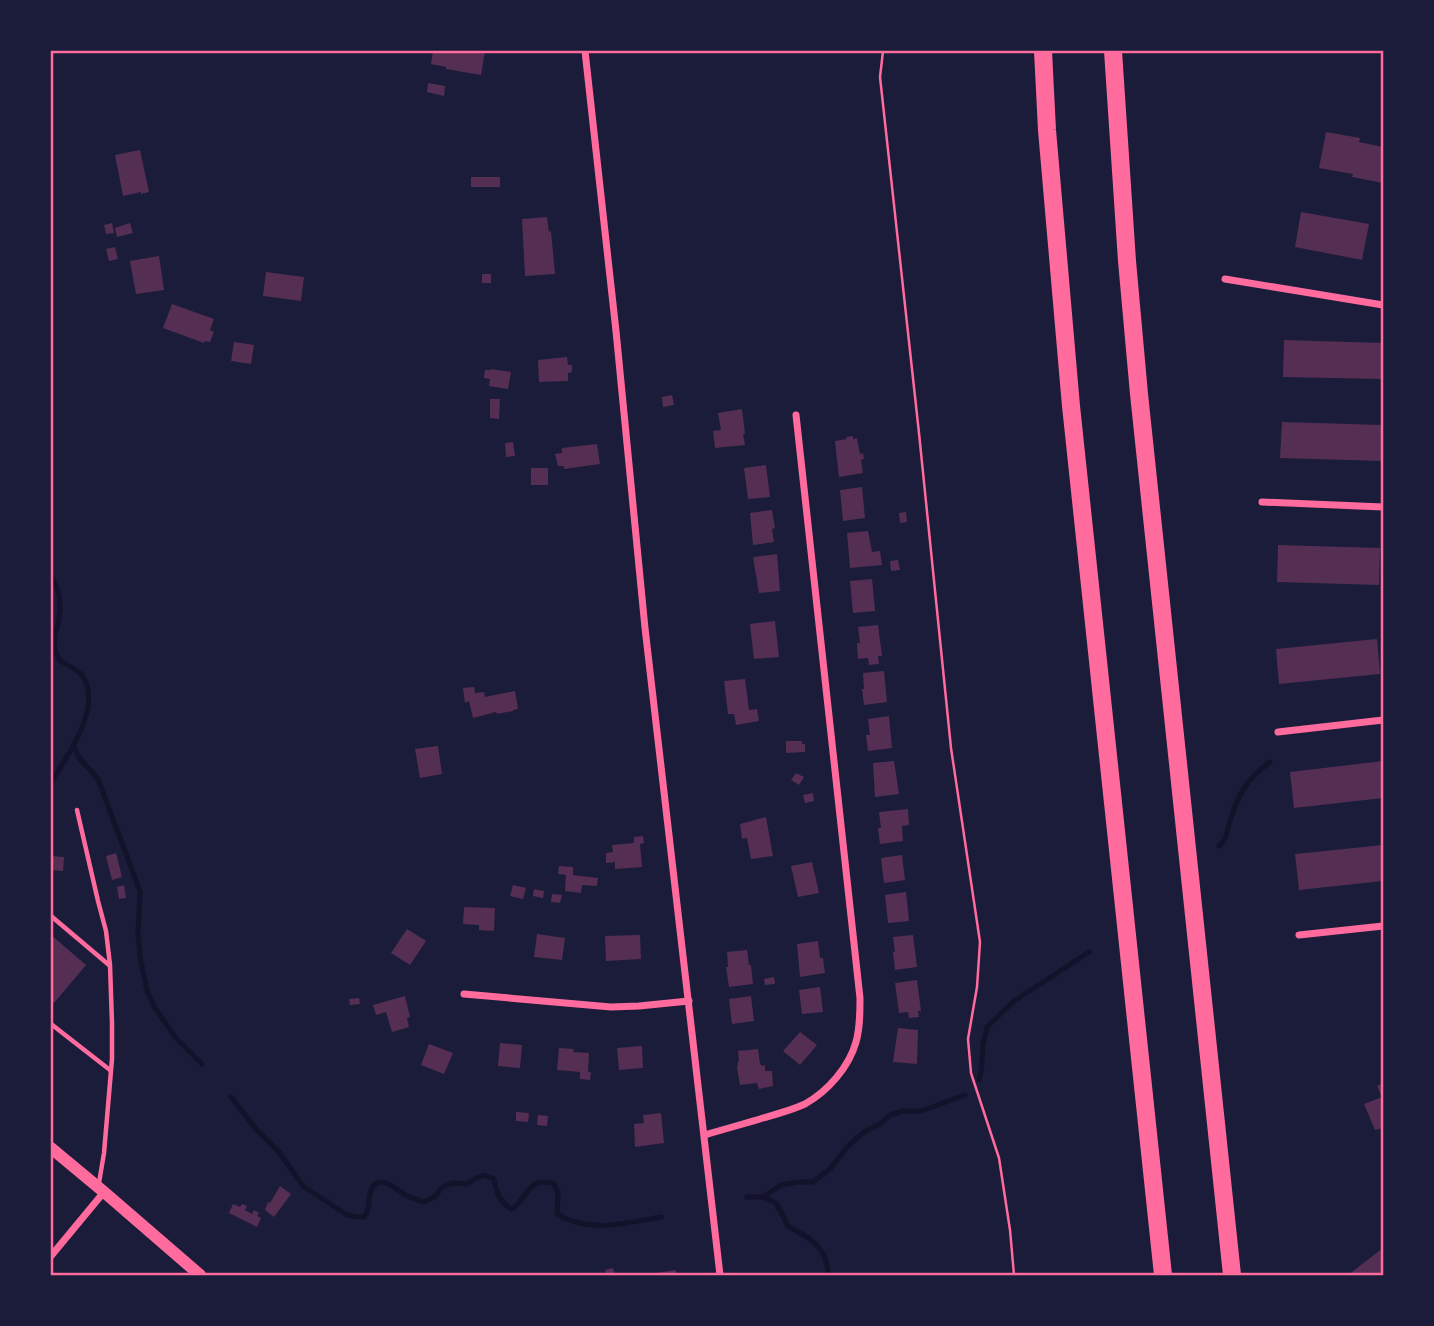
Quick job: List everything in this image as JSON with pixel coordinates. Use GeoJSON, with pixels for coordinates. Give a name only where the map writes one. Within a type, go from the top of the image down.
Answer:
{"type":"FeatureCollection","features":[{"type":"Feature","properties":{"kind":"highway"},"geometry":{"type":"LineString","coordinates":[[1043,51],[1048,143],[1071,406],[1163,1275]]}},
{"type":"Feature","properties":{"kind":"highway"},"geometry":{"type":"LineString","coordinates":[[1113,51],[1139,394],[1232,1275]]}},
{"type":"Feature","properties":{"kind":"street"},"geometry":{"type":"LineString","coordinates":[[585,51],[645,628],[720,1275]]}},
{"type":"Feature","properties":{"kind":"street"},"geometry":{"type":"LineString","coordinates":[[1226,279],[1383,305]]}},
{"type":"Feature","properties":{"kind":"street"},"geometry":{"type":"LineString","coordinates":[[705,1135],[804,1104],[822,1091],[837,1077],[850,1058],[857,1041],[860,1022],[860,998],[796,415]]}},
{"type":"Feature","properties":{"kind":"street"},"geometry":{"type":"LineString","coordinates":[[1262,502],[1383,507]]}},
{"type":"Feature","properties":{"kind":"street"},"geometry":{"type":"LineString","coordinates":[[1278,732],[1383,720]]}},
{"type":"Feature","properties":{"kind":"street"},"geometry":{"type":"LineString","coordinates":[[1299,935],[1383,926]]}},
{"type":"Feature","properties":{"kind":"street"},"geometry":{"type":"LineString","coordinates":[[464,994],[611,1007],[690,1001]]}},
{"type":"Feature","properties":{"kind":"street"},"geometry":{"type":"LineString","coordinates":[[51,1148],[200,1275]]}},
{"type":"Feature","properties":{"kind":"street"},"geometry":{"type":"LineString","coordinates":[[51,1255],[101,1190]]}},
{"type":"Feature","properties":{"kind":"lane"},"geometry":{"type":"LineString","coordinates":[[77,810],[106,931],[110,965],[111,1070],[101,1190]]}},
{"type":"Feature","properties":{"kind":"lane"},"geometry":{"type":"LineString","coordinates":[[51,916],[110,965]]}},
{"type":"Feature","properties":{"kind":"lane"},"geometry":{"type":"LineString","coordinates":[[51,1024],[111,1070]]}},
{"type":"Feature","properties":{"kind":"path"},"geometry":{"type":"LineString","coordinates":[[883,51],[880,77],[951,748],[979,942],[977,987],[968,1039],[971,1073],[999,1158],[1014,1275]]}},
{"type":"Feature","properties":{"kind":"building"},"geometry":{"type":"Polygon","coordinates":[[[433,51],[485,51],[481,75],[431,64],[433,51]]]}},
{"type":"Feature","properties":{"kind":"building"},"geometry":{"type":"Polygon","coordinates":[[[428,83],[445,86],[444,96],[427,92],[428,83]]]}},
{"type":"Feature","properties":{"kind":"building"},"geometry":{"type":"Polygon","coordinates":[[[1326,132],[1360,138],[1359,142],[1383,147],[1383,183],[1319,168],[1326,132]]]}},
{"type":"Feature","properties":{"kind":"building"},"geometry":{"type":"Polygon","coordinates":[[[140,150],[149,192],[123,196],[115,155],[140,150]]]}},
{"type":"Feature","properties":{"kind":"building"},"geometry":{"type":"Polygon","coordinates":[[[471,177],[500,177],[500,187],[471,187],[471,177]]]}},
{"type":"Feature","properties":{"kind":"building"},"geometry":{"type":"Polygon","coordinates":[[[1301,212],[1369,224],[1362,260],[1295,247],[1301,212]]]}},
{"type":"Feature","properties":{"kind":"building"},"geometry":{"type":"Polygon","coordinates":[[[547,217],[555,274],[525,276],[522,219],[547,217]]]}},
{"type":"Feature","properties":{"kind":"building"},"geometry":{"type":"Polygon","coordinates":[[[112,223],[114,233],[106,234],[104,225],[112,223]]]}},
{"type":"Feature","properties":{"kind":"building"},"geometry":{"type":"Polygon","coordinates":[[[130,223],[133,233],[117,237],[115,228],[130,223]]]}},
{"type":"Feature","properties":{"kind":"building"},"geometry":{"type":"Polygon","coordinates":[[[115,247],[118,259],[109,261],[106,249],[115,247]]]}},
{"type":"Feature","properties":{"kind":"building"},"geometry":{"type":"Polygon","coordinates":[[[159,256],[164,290],[136,294],[130,261],[159,256]]]}},
{"type":"Feature","properties":{"kind":"building"},"geometry":{"type":"Polygon","coordinates":[[[266,272],[304,277],[301,301],[263,296],[266,272]]]}},
{"type":"Feature","properties":{"kind":"building"},"geometry":{"type":"Polygon","coordinates":[[[482,274],[491,274],[491,283],[482,283],[482,274]]]}},
{"type":"Feature","properties":{"kind":"building"},"geometry":{"type":"Polygon","coordinates":[[[172,304],[214,319],[210,330],[214,332],[210,342],[204,343],[163,328],[172,304]]]}},
{"type":"Feature","properties":{"kind":"building"},"geometry":{"type":"Polygon","coordinates":[[[1284,340],[1383,343],[1383,379],[1283,377],[1284,340]]]}},
{"type":"Feature","properties":{"kind":"building"},"geometry":{"type":"Polygon","coordinates":[[[234,342],[254,345],[251,364],[231,361],[234,342]]]}},
{"type":"Feature","properties":{"kind":"building"},"geometry":{"type":"Polygon","coordinates":[[[567,357],[568,365],[572,365],[568,381],[539,382],[538,360],[567,357]]]}},
{"type":"Feature","properties":{"kind":"building"},"geometry":{"type":"Polygon","coordinates":[[[485,370],[511,372],[508,389],[489,386],[490,379],[484,378],[485,370]]]}},
{"type":"Feature","properties":{"kind":"building"},"geometry":{"type":"Polygon","coordinates":[[[672,395],[674,405],[663,407],[662,397],[672,395]]]}},
{"type":"Feature","properties":{"kind":"building"},"geometry":{"type":"Polygon","coordinates":[[[490,399],[500,399],[499,419],[490,418],[490,399]]]}},
{"type":"Feature","properties":{"kind":"building"},"geometry":{"type":"Polygon","coordinates":[[[742,409],[745,445],[715,448],[713,431],[721,430],[718,413],[742,409]]]}},
{"type":"Feature","properties":{"kind":"building"},"geometry":{"type":"Polygon","coordinates":[[[1282,422],[1383,425],[1383,461],[1280,458],[1282,422]]]}},
{"type":"Feature","properties":{"kind":"building"},"geometry":{"type":"Polygon","coordinates":[[[853,436],[853,439],[857,438],[860,454],[863,453],[863,473],[839,477],[835,441],[853,436]]]}},
{"type":"Feature","properties":{"kind":"building"},"geometry":{"type":"Polygon","coordinates":[[[513,442],[515,456],[506,457],[505,443],[513,442]]]}},
{"type":"Feature","properties":{"kind":"building"},"geometry":{"type":"Polygon","coordinates":[[[597,444],[600,464],[564,469],[564,466],[558,466],[555,454],[562,453],[562,448],[597,444]]]}},
{"type":"Feature","properties":{"kind":"building"},"geometry":{"type":"Polygon","coordinates":[[[766,465],[770,497],[748,499],[744,468],[766,465]]]}},
{"type":"Feature","properties":{"kind":"building"},"geometry":{"type":"Polygon","coordinates":[[[531,468],[548,468],[548,485],[531,485],[531,468]]]}},
{"type":"Feature","properties":{"kind":"building"},"geometry":{"type":"Polygon","coordinates":[[[862,487],[865,518],[843,521],[840,490],[862,487]]]}},
{"type":"Feature","properties":{"kind":"building"},"geometry":{"type":"Polygon","coordinates":[[[772,510],[774,542],[753,545],[750,513],[772,510]]]}},
{"type":"Feature","properties":{"kind":"building"},"geometry":{"type":"Polygon","coordinates":[[[906,512],[907,522],[900,523],[899,513],[906,512]]]}},
{"type":"Feature","properties":{"kind":"building"},"geometry":{"type":"Polygon","coordinates":[[[868,531],[872,552],[880,551],[882,565],[850,568],[847,533],[868,531]]]}},
{"type":"Feature","properties":{"kind":"building"},"geometry":{"type":"Polygon","coordinates":[[[1278,545],[1380,548],[1379,585],[1277,582],[1278,545]]]}},
{"type":"Feature","properties":{"kind":"building"},"geometry":{"type":"Polygon","coordinates":[[[777,554],[780,591],[759,593],[753,557],[777,554]]]}},
{"type":"Feature","properties":{"kind":"building"},"geometry":{"type":"Polygon","coordinates":[[[898,560],[900,570],[891,571],[890,561],[898,560]]]}},
{"type":"Feature","properties":{"kind":"building"},"geometry":{"type":"Polygon","coordinates":[[[872,579],[875,611],[853,613],[850,581],[872,579]]]}},
{"type":"Feature","properties":{"kind":"building"},"geometry":{"type":"Polygon","coordinates":[[[775,621],[779,657],[754,659],[750,624],[775,621]]]}},
{"type":"Feature","properties":{"kind":"building"},"geometry":{"type":"Polygon","coordinates":[[[878,625],[882,656],[878,656],[879,664],[869,665],[868,658],[858,659],[858,627],[878,625]]]}},
{"type":"Feature","properties":{"kind":"building"},"geometry":{"type":"Polygon","coordinates":[[[1377,639],[1380,674],[1279,684],[1276,649],[1377,639]]]}},
{"type":"Feature","properties":{"kind":"building"},"geometry":{"type":"Polygon","coordinates":[[[884,671],[887,702],[864,705],[863,673],[884,671]]]}},
{"type":"Feature","properties":{"kind":"building"},"geometry":{"type":"Polygon","coordinates":[[[745,679],[749,710],[757,709],[759,721],[736,725],[734,714],[728,714],[724,681],[745,679]]]}},
{"type":"Feature","properties":{"kind":"building"},"geometry":{"type":"Polygon","coordinates":[[[474,687],[475,693],[484,692],[485,697],[515,691],[518,709],[473,718],[469,701],[465,703],[463,688],[474,687]]]}},
{"type":"Feature","properties":{"kind":"building"},"geometry":{"type":"Polygon","coordinates":[[[889,716],[892,748],[868,751],[868,719],[889,716]]]}},
{"type":"Feature","properties":{"kind":"building"},"geometry":{"type":"Polygon","coordinates":[[[786,741],[802,741],[802,744],[805,744],[805,752],[786,753],[786,741]]]}},
{"type":"Feature","properties":{"kind":"building"},"geometry":{"type":"Polygon","coordinates":[[[438,746],[442,774],[420,778],[415,749],[438,746]]]}},
{"type":"Feature","properties":{"kind":"building"},"geometry":{"type":"Polygon","coordinates":[[[894,761],[899,794],[875,797],[873,763],[894,761]]]}},
{"type":"Feature","properties":{"kind":"building"},"geometry":{"type":"Polygon","coordinates":[[[1383,761],[1383,798],[1294,808],[1290,772],[1383,761]]]}},
{"type":"Feature","properties":{"kind":"building"},"geometry":{"type":"Polygon","coordinates":[[[796,773],[804,777],[799,785],[791,780],[796,773]]]}},
{"type":"Feature","properties":{"kind":"building"},"geometry":{"type":"Polygon","coordinates":[[[813,793],[814,801],[805,803],[803,795],[813,793]]]}},
{"type":"Feature","properties":{"kind":"building"},"geometry":{"type":"Polygon","coordinates":[[[908,809],[909,825],[902,826],[903,841],[880,844],[879,812],[908,809]]]}},
{"type":"Feature","properties":{"kind":"building"},"geometry":{"type":"Polygon","coordinates":[[[766,817],[773,856],[751,859],[747,838],[742,839],[740,824],[766,817]]]}},
{"type":"Feature","properties":{"kind":"building"},"geometry":{"type":"Polygon","coordinates":[[[643,836],[644,843],[640,844],[642,867],[615,869],[615,862],[606,863],[606,853],[613,852],[612,845],[634,843],[634,837],[643,836]]]}},
{"type":"Feature","properties":{"kind":"building"},"geometry":{"type":"Polygon","coordinates":[[[1383,845],[1383,881],[1299,890],[1295,854],[1383,845]]]}},
{"type":"Feature","properties":{"kind":"building"},"geometry":{"type":"Polygon","coordinates":[[[116,853],[122,877],[112,880],[106,856],[116,853]]]}},
{"type":"Feature","properties":{"kind":"building"},"geometry":{"type":"Polygon","coordinates":[[[902,855],[905,880],[884,883],[881,858],[902,855]]]}},
{"type":"Feature","properties":{"kind":"building"},"geometry":{"type":"Polygon","coordinates":[[[51,856],[64,857],[63,871],[51,870],[51,856]]]}},
{"type":"Feature","properties":{"kind":"building"},"geometry":{"type":"Polygon","coordinates":[[[812,862],[819,893],[798,897],[791,866],[812,862]]]}},
{"type":"Feature","properties":{"kind":"building"},"geometry":{"type":"Polygon","coordinates":[[[559,866],[573,867],[573,875],[598,878],[597,886],[582,885],[581,893],[565,891],[566,875],[558,874],[559,866]]]}},
{"type":"Feature","properties":{"kind":"building"},"geometry":{"type":"Polygon","coordinates":[[[124,885],[126,898],[119,899],[117,887],[124,885]]]}},
{"type":"Feature","properties":{"kind":"building"},"geometry":{"type":"Polygon","coordinates":[[[513,885],[526,888],[523,899],[510,896],[513,885]]]}},
{"type":"Feature","properties":{"kind":"building"},"geometry":{"type":"Polygon","coordinates":[[[534,889],[544,891],[543,898],[533,896],[534,889]]]}},
{"type":"Feature","properties":{"kind":"building"},"geometry":{"type":"Polygon","coordinates":[[[906,892],[909,921],[888,923],[885,895],[906,892]]]}},
{"type":"Feature","properties":{"kind":"building"},"geometry":{"type":"Polygon","coordinates":[[[552,894],[562,895],[560,903],[551,902],[552,894]]]}},
{"type":"Feature","properties":{"kind":"building"},"geometry":{"type":"Polygon","coordinates":[[[464,907],[495,908],[494,931],[479,930],[479,925],[463,924],[464,907]]]}},
{"type":"Feature","properties":{"kind":"building"},"geometry":{"type":"Polygon","coordinates":[[[407,929],[426,941],[410,965],[391,953],[407,929]]]}},
{"type":"Feature","properties":{"kind":"building"},"geometry":{"type":"Polygon","coordinates":[[[537,934],[565,938],[562,960],[534,957],[537,934]]]}},
{"type":"Feature","properties":{"kind":"building"},"geometry":{"type":"Polygon","coordinates":[[[51,935],[86,965],[54,1003],[51,1000],[51,935]]]}},
{"type":"Feature","properties":{"kind":"building"},"geometry":{"type":"Polygon","coordinates":[[[640,935],[641,959],[606,961],[605,936],[640,935]]]}},
{"type":"Feature","properties":{"kind":"building"},"geometry":{"type":"Polygon","coordinates":[[[913,935],[917,967],[895,970],[893,937],[913,935]]]}},
{"type":"Feature","properties":{"kind":"building"},"geometry":{"type":"Polygon","coordinates":[[[818,941],[825,973],[800,977],[797,944],[818,941]]]}},
{"type":"Feature","properties":{"kind":"building"},"geometry":{"type":"Polygon","coordinates":[[[747,950],[753,984],[729,987],[727,952],[747,950]]]}},
{"type":"Feature","properties":{"kind":"building"},"geometry":{"type":"Polygon","coordinates":[[[774,977],[775,984],[765,985],[764,979],[774,977]]]}},
{"type":"Feature","properties":{"kind":"building"},"geometry":{"type":"Polygon","coordinates":[[[917,980],[921,1011],[918,1011],[919,1017],[909,1018],[908,1012],[899,1013],[895,983],[917,980]]]}},
{"type":"Feature","properties":{"kind":"building"},"geometry":{"type":"Polygon","coordinates":[[[820,987],[823,1012],[802,1014],[799,990],[820,987]]]}},
{"type":"Feature","properties":{"kind":"building"},"geometry":{"type":"Polygon","coordinates":[[[405,996],[410,1017],[407,1018],[409,1027],[392,1032],[386,1012],[376,1015],[373,1005],[405,996]]]}},
{"type":"Feature","properties":{"kind":"building"},"geometry":{"type":"Polygon","coordinates":[[[751,996],[754,1021],[732,1024],[729,999],[751,996]]]}},
{"type":"Feature","properties":{"kind":"building"},"geometry":{"type":"Polygon","coordinates":[[[359,998],[360,1004],[350,1005],[349,999],[359,998]]]}},
{"type":"Feature","properties":{"kind":"building"},"geometry":{"type":"Polygon","coordinates":[[[898,1028],[918,1030],[917,1064],[893,1062],[898,1028]]]}},
{"type":"Feature","properties":{"kind":"building"},"geometry":{"type":"Polygon","coordinates":[[[800,1032],[817,1045],[800,1065],[783,1051],[800,1032]]]}},
{"type":"Feature","properties":{"kind":"building"},"geometry":{"type":"Polygon","coordinates":[[[500,1043],[522,1045],[520,1068],[498,1066],[500,1043]]]}},
{"type":"Feature","properties":{"kind":"building"},"geometry":{"type":"Polygon","coordinates":[[[429,1044],[453,1053],[444,1074],[421,1065],[429,1044]]]}},
{"type":"Feature","properties":{"kind":"building"},"geometry":{"type":"Polygon","coordinates":[[[642,1046],[643,1068],[619,1070],[617,1048],[642,1046]]]}},
{"type":"Feature","properties":{"kind":"building"},"geometry":{"type":"Polygon","coordinates":[[[559,1048],[589,1053],[590,1080],[580,1079],[580,1072],[557,1070],[559,1048]]]}},
{"type":"Feature","properties":{"kind":"building"},"geometry":{"type":"Polygon","coordinates":[[[758,1049],[760,1064],[765,1065],[765,1071],[772,1071],[773,1086],[759,1089],[757,1083],[740,1085],[738,1051],[758,1049]]]}},
{"type":"Feature","properties":{"kind":"building"},"geometry":{"type":"Polygon","coordinates":[[[1383,1083],[1383,1128],[1375,1130],[1364,1104],[1382,1097],[1377,1086],[1383,1083]]]}},
{"type":"Feature","properties":{"kind":"building"},"geometry":{"type":"Polygon","coordinates":[[[516,1112],[529,1113],[528,1122],[516,1121],[516,1112]]]}},
{"type":"Feature","properties":{"kind":"building"},"geometry":{"type":"Polygon","coordinates":[[[661,1113],[664,1143],[635,1147],[634,1124],[644,1123],[643,1115],[661,1113]]]}},
{"type":"Feature","properties":{"kind":"building"},"geometry":{"type":"Polygon","coordinates":[[[538,1115],[548,1116],[547,1126],[537,1125],[538,1115]]]}},
{"type":"Feature","properties":{"kind":"building"},"geometry":{"type":"Polygon","coordinates":[[[280,1186],[291,1194],[274,1217],[265,1210],[280,1186]]]}},
{"type":"Feature","properties":{"kind":"building"},"geometry":{"type":"Polygon","coordinates":[[[233,1204],[247,1206],[245,1210],[252,1214],[254,1210],[259,1213],[257,1216],[261,1218],[257,1227],[229,1213],[233,1204]]]}},
{"type":"Feature","properties":{"kind":"building"},"geometry":{"type":"Polygon","coordinates":[[[1383,1248],[1383,1275],[1348,1275],[1383,1248]]]}},
{"type":"Feature","properties":{"kind":"building"},"geometry":{"type":"Polygon","coordinates":[[[613,1268],[615,1275],[607,1275],[605,1270],[613,1268]]]}},
{"type":"Feature","properties":{"kind":"building"},"geometry":{"type":"Polygon","coordinates":[[[676,1270],[676,1275],[650,1275],[650,1274],[676,1270]]]}},
{"type":"Feature","properties":{"kind":"waterway"},"geometry":{"type":"LineString","coordinates":[[51,576],[60,604],[54,646],[59,659],[81,674],[87,686],[89,700],[81,730],[51,782]]}},
{"type":"Feature","properties":{"kind":"waterway"},"geometry":{"type":"LineString","coordinates":[[73,745],[80,759],[98,779],[140,891],[138,933],[147,991],[155,1008],[176,1038],[202,1064]]}},
{"type":"Feature","properties":{"kind":"waterway"},"geometry":{"type":"LineString","coordinates":[[1219,846],[1225,838],[1233,811],[1244,788],[1270,762]]}},
{"type":"Feature","properties":{"kind":"waterway"},"geometry":{"type":"LineString","coordinates":[[979,1080],[987,1027],[1014,1001],[1089,952]]}},
{"type":"Feature","properties":{"kind":"waterway"},"geometry":{"type":"LineString","coordinates":[[763,1197],[781,1185],[813,1182],[830,1169],[848,1146],[864,1132],[890,1115],[903,1111],[921,1111],[965,1095]]}},
{"type":"Feature","properties":{"kind":"waterway"},"geometry":{"type":"LineString","coordinates":[[231,1097],[256,1129],[279,1152],[303,1186],[347,1215],[364,1217],[370,1194],[377,1183],[387,1183],[407,1196],[424,1202],[452,1183],[467,1184],[484,1175],[494,1179],[499,1197],[512,1209],[532,1187],[541,1182],[553,1183],[558,1193],[557,1214],[582,1224],[621,1224],[661,1217]]}},
{"type":"Feature","properties":{"kind":"waterway"},"geometry":{"type":"LineString","coordinates":[[747,1197],[763,1197],[776,1203],[788,1226],[817,1245],[825,1257],[829,1275]]}}]}
